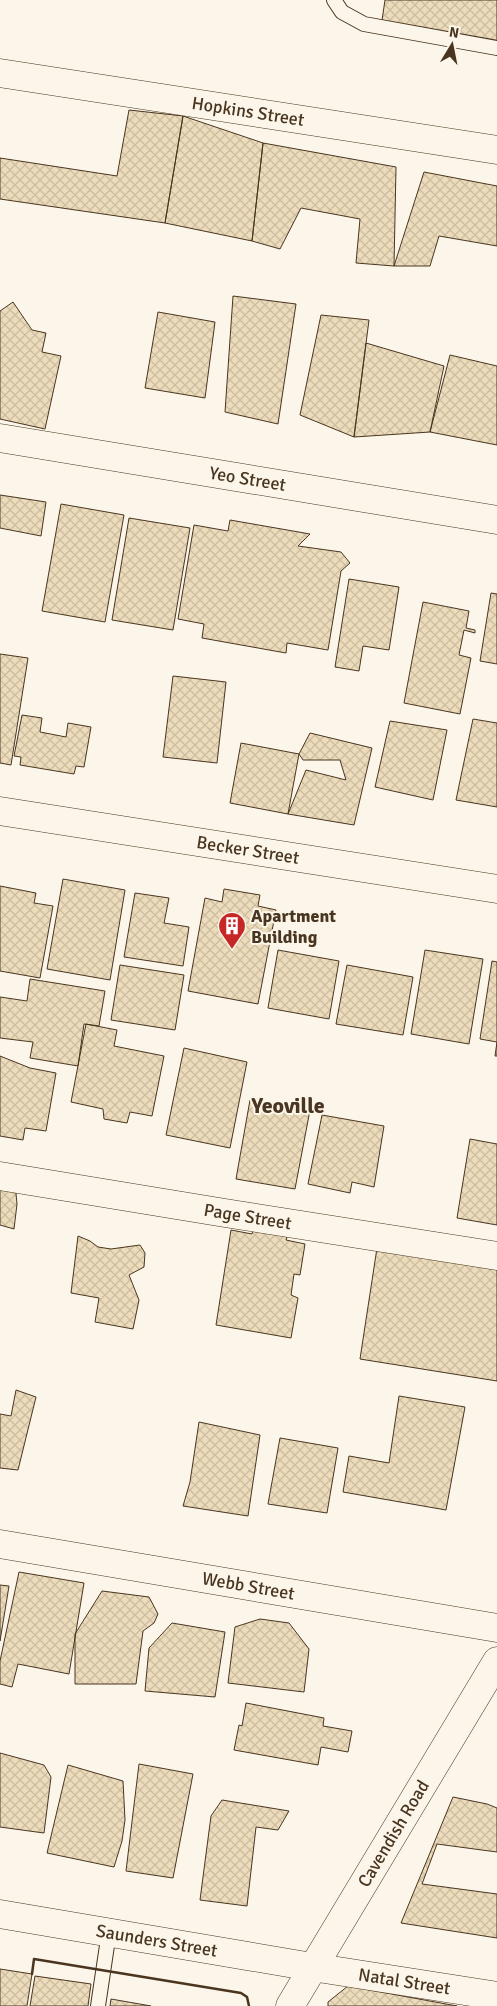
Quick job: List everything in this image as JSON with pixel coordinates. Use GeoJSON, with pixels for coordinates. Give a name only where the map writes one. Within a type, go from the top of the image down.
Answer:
{"type":"FeatureCollection","features":[{"type":"Feature","properties":{"kind":"street","name":"Hopkins Street"},"geometry":{"type":"LineString","coordinates":[[0,73],[497,150]]}},
{"type":"Feature","properties":{"kind":"street","name":"Yeo Street"},"geometry":{"type":"LineString","coordinates":[[0,438],[497,520]]}},
{"type":"Feature","properties":{"kind":"street","name":"Becker Street"},"geometry":{"type":"LineString","coordinates":[[0,811],[497,889]]}},
{"type":"Feature","properties":{"kind":"street","name":"Page Street"},"geometry":{"type":"LineString","coordinates":[[0,1176],[497,1256]]}},
{"type":"Feature","properties":{"kind":"street","name":"Webb Street"},"geometry":{"type":"LineString","coordinates":[[0,1544],[497,1628]]}},
{"type":"Feature","properties":{"kind":"street","name":"Cavendish Road"},"geometry":{"type":"LineString","coordinates":[[290,2006],[497,1661]]}},
{"type":"Feature","properties":{"kind":"street","name":"Saunders Street"},"geometry":{"type":"LineString","coordinates":[[0,1914],[312,1967]]}},
{"type":"Feature","properties":{"kind":"street","name":"Natal Street"},"geometry":{"type":"LineString","coordinates":[[312,1967],[497,1996]]}},
{"type":"Feature","properties":{"kind":"lane"},"geometry":{"type":"LineString","coordinates":[[334,0],[342,12],[364,24],[497,48]]}},
{"type":"Feature","properties":{"kind":"lane"},"geometry":{"type":"LineString","coordinates":[[98,2006],[109,1932]]}},
{"type":"Feature","properties":{"kind":"building"},"geometry":{"type":"Polygon","coordinates":[[[385,0],[497,0],[497,52],[380,34],[385,0]]]}},
{"type":"Feature","properties":{"kind":"building"},"geometry":{"type":"Polygon","coordinates":[[[129,110],[183,116],[165,223],[0,199],[0,158],[117,176],[129,110]]]}},
{"type":"Feature","properties":{"kind":"building"},"geometry":{"type":"Polygon","coordinates":[[[183,116],[263,143],[252,241],[165,223],[183,116]]]}},
{"type":"Feature","properties":{"kind":"building"},"geometry":{"type":"Polygon","coordinates":[[[263,143],[396,167],[394,266],[356,263],[360,219],[301,208],[280,249],[252,241],[263,143]]]}},
{"type":"Feature","properties":{"kind":"building"},"geometry":{"type":"Polygon","coordinates":[[[424,172],[497,186],[497,246],[439,236],[430,266],[394,266],[424,172]]]}},
{"type":"Feature","properties":{"kind":"building"},"geometry":{"type":"Polygon","coordinates":[[[233,296],[296,304],[278,424],[225,412],[233,296]]]}},
{"type":"Feature","properties":{"kind":"building"},"geometry":{"type":"Polygon","coordinates":[[[13,302],[32,330],[46,333],[42,352],[61,356],[45,429],[0,419],[0,311],[13,302]]]}},
{"type":"Feature","properties":{"kind":"building"},"geometry":{"type":"Polygon","coordinates":[[[158,312],[215,322],[205,398],[145,388],[158,312]]]}},
{"type":"Feature","properties":{"kind":"building"},"geometry":{"type":"Polygon","coordinates":[[[321,315],[369,320],[354,437],[300,415],[321,315]]]}},
{"type":"Feature","properties":{"kind":"building"},"geometry":{"type":"Polygon","coordinates":[[[366,343],[444,366],[430,432],[354,437],[366,343]]]}},
{"type":"Feature","properties":{"kind":"building"},"geometry":{"type":"Polygon","coordinates":[[[450,355],[497,366],[497,445],[430,432],[450,355]]]}},
{"type":"Feature","properties":{"kind":"building"},"geometry":{"type":"Polygon","coordinates":[[[0,495],[46,502],[41,536],[0,528],[0,495]]]}},
{"type":"Feature","properties":{"kind":"building"},"geometry":{"type":"Polygon","coordinates":[[[61,504],[124,515],[105,622],[42,611],[61,504]]]}},
{"type":"Feature","properties":{"kind":"building"},"geometry":{"type":"Polygon","coordinates":[[[129,518],[190,528],[173,630],[112,620],[129,518]]]}},
{"type":"Feature","properties":{"kind":"building"},"geometry":{"type":"Polygon","coordinates":[[[230,520],[310,534],[298,546],[341,552],[350,563],[341,571],[328,650],[287,643],[286,653],[202,638],[204,624],[178,619],[194,525],[228,531],[230,520]]]}},
{"type":"Feature","properties":{"kind":"building"},"geometry":{"type":"Polygon","coordinates":[[[349,579],[399,587],[389,650],[363,646],[359,671],[335,667],[349,579]]]}},
{"type":"Feature","properties":{"kind":"building"},"geometry":{"type":"Polygon","coordinates":[[[491,593],[497,594],[497,664],[480,661],[491,593]]]}},
{"type":"Feature","properties":{"kind":"building"},"geometry":{"type":"Polygon","coordinates":[[[423,602],[469,611],[466,628],[475,630],[475,633],[464,630],[459,655],[471,658],[460,714],[404,703],[423,602]]]}},
{"type":"Feature","properties":{"kind":"building"},"geometry":{"type":"Polygon","coordinates":[[[0,654],[28,658],[11,765],[0,763],[0,654]]]}},
{"type":"Feature","properties":{"kind":"building"},"geometry":{"type":"Polygon","coordinates":[[[173,676],[226,682],[217,763],[163,757],[173,676]]]}},
{"type":"Feature","properties":{"kind":"building"},"geometry":{"type":"Polygon","coordinates":[[[22,715],[42,718],[40,732],[66,737],[68,723],[91,727],[84,767],[76,766],[74,774],[20,765],[21,757],[14,756],[22,715]]]}},
{"type":"Feature","properties":{"kind":"building"},"geometry":{"type":"Polygon","coordinates":[[[473,719],[497,723],[497,807],[456,800],[473,719]]]}},
{"type":"Feature","properties":{"kind":"building"},"geometry":{"type":"Polygon","coordinates":[[[390,721],[447,730],[433,800],[375,787],[390,721]]]}},
{"type":"Feature","properties":{"kind":"building"},"geometry":{"type":"Polygon","coordinates":[[[310,733],[372,748],[354,825],[288,814],[306,770],[346,780],[340,760],[303,760],[299,754],[310,733]]]}},
{"type":"Feature","properties":{"kind":"building"},"geometry":{"type":"Polygon","coordinates":[[[241,743],[299,754],[288,814],[230,803],[241,743]]]}},
{"type":"Feature","properties":{"kind":"building"},"geometry":{"type":"Polygon","coordinates":[[[63,879],[125,890],[110,980],[47,969],[63,879]]]}},
{"type":"Feature","properties":{"kind":"building"},"geometry":{"type":"Polygon","coordinates":[[[0,886],[36,893],[34,903],[53,906],[40,978],[0,971],[0,886]]]}},
{"type":"Feature","properties":{"kind":"building","name":"Apartment Building"},"geometry":{"type":"Polygon","coordinates":[[[224,889],[260,895],[258,906],[276,910],[258,1004],[188,991],[205,898],[222,902],[224,889]]]}},
{"type":"Feature","properties":{"kind":"building"},"geometry":{"type":"Polygon","coordinates":[[[135,893],[169,898],[164,923],[189,927],[183,966],[124,957],[135,893]]]}},
{"type":"Feature","properties":{"kind":"building"},"geometry":{"type":"Polygon","coordinates":[[[278,950],[339,961],[329,1019],[268,1008],[278,950]]]}},
{"type":"Feature","properties":{"kind":"building"},"geometry":{"type":"Polygon","coordinates":[[[425,950],[483,959],[469,1044],[411,1034],[425,950]]]}},
{"type":"Feature","properties":{"kind":"building"},"geometry":{"type":"Polygon","coordinates":[[[492,961],[497,962],[497,1042],[480,1039],[492,961]]]}},
{"type":"Feature","properties":{"kind":"building"},"geometry":{"type":"Polygon","coordinates":[[[120,965],[184,975],[175,1030],[111,1020],[120,965]]]}},
{"type":"Feature","properties":{"kind":"building"},"geometry":{"type":"Polygon","coordinates":[[[347,965],[413,977],[403,1035],[336,1024],[347,965]]]}},
{"type":"Feature","properties":{"kind":"building"},"geometry":{"type":"Polygon","coordinates":[[[30,979],[105,991],[99,1026],[84,1024],[78,1066],[30,1058],[33,1042],[0,1038],[0,997],[27,1001],[30,979]]]}},
{"type":"Feature","properties":{"kind":"building"},"geometry":{"type":"Polygon","coordinates":[[[86,1024],[117,1030],[114,1046],[164,1056],[152,1116],[130,1112],[127,1123],[104,1119],[103,1109],[71,1102],[86,1024]]]}},
{"type":"Feature","properties":{"kind":"building"},"geometry":{"type":"Polygon","coordinates":[[[184,1048],[247,1062],[230,1148],[166,1135],[184,1048]]]}},
{"type":"Feature","properties":{"kind":"building"},"geometry":{"type":"Polygon","coordinates":[[[0,1056],[30,1068],[56,1073],[46,1131],[25,1128],[23,1140],[0,1136],[0,1056]]]}},
{"type":"Feature","properties":{"kind":"building"},"geometry":{"type":"Polygon","coordinates":[[[250,1100],[310,1110],[295,1189],[236,1179],[250,1100]]]}},
{"type":"Feature","properties":{"kind":"building"},"geometry":{"type":"Polygon","coordinates":[[[322,1115],[384,1126],[374,1187],[352,1182],[350,1193],[308,1184],[322,1115]]]}},
{"type":"Feature","properties":{"kind":"building"},"geometry":{"type":"Polygon","coordinates":[[[470,1139],[497,1144],[497,1225],[457,1218],[470,1139]]]}},
{"type":"Feature","properties":{"kind":"building"},"geometry":{"type":"Polygon","coordinates":[[[0,1180],[15,1183],[17,1204],[14,1229],[0,1225],[0,1180]]]}},
{"type":"Feature","properties":{"kind":"building"},"geometry":{"type":"Polygon","coordinates":[[[254,1226],[289,1230],[286,1240],[305,1244],[300,1275],[294,1274],[291,1295],[298,1298],[291,1338],[216,1325],[231,1230],[252,1234],[254,1226]]]}},
{"type":"Feature","properties":{"kind":"building"},"geometry":{"type":"Polygon","coordinates":[[[78,1236],[98,1247],[111,1249],[140,1245],[145,1253],[144,1267],[129,1275],[139,1300],[133,1329],[95,1322],[99,1298],[71,1293],[78,1236]]]}},
{"type":"Feature","properties":{"kind":"building"},"geometry":{"type":"Polygon","coordinates":[[[377,1248],[497,1268],[497,1381],[360,1359],[377,1248]]]}},
{"type":"Feature","properties":{"kind":"building"},"geometry":{"type":"Polygon","coordinates":[[[16,1390],[36,1397],[18,1470],[0,1468],[0,1414],[11,1416],[16,1390]]]}},
{"type":"Feature","properties":{"kind":"building"},"geometry":{"type":"Polygon","coordinates":[[[399,1396],[465,1407],[446,1510],[343,1492],[349,1456],[389,1463],[399,1396]]]}},
{"type":"Feature","properties":{"kind":"building"},"geometry":{"type":"Polygon","coordinates":[[[199,1422],[260,1435],[248,1516],[183,1506],[190,1482],[199,1422]]]}},
{"type":"Feature","properties":{"kind":"building"},"geometry":{"type":"Polygon","coordinates":[[[280,1438],[338,1448],[327,1513],[268,1504],[280,1438]]]}},
{"type":"Feature","properties":{"kind":"building"},"geometry":{"type":"Polygon","coordinates":[[[19,1572],[84,1583],[69,1674],[18,1664],[12,1687],[0,1684],[0,1661],[19,1572]]]}},
{"type":"Feature","properties":{"kind":"building"},"geometry":{"type":"Polygon","coordinates":[[[0,1585],[9,1586],[0,1641],[0,1585]]]}},
{"type":"Feature","properties":{"kind":"building"},"geometry":{"type":"Polygon","coordinates":[[[102,1591],[149,1597],[158,1614],[154,1623],[143,1631],[136,1684],[75,1684],[75,1634],[102,1591]]]}},
{"type":"Feature","properties":{"kind":"building"},"geometry":{"type":"Polygon","coordinates":[[[260,1619],[289,1623],[309,1649],[304,1692],[228,1683],[235,1627],[260,1619]]]}},
{"type":"Feature","properties":{"kind":"building"},"geometry":{"type":"Polygon","coordinates":[[[172,1623],[225,1632],[215,1697],[145,1691],[149,1648],[172,1623]]]}},
{"type":"Feature","properties":{"kind":"building"},"geometry":{"type":"Polygon","coordinates":[[[246,1703],[324,1718],[323,1726],[352,1731],[348,1752],[321,1747],[318,1765],[234,1750],[239,1725],[242,1726],[246,1703]]]}},
{"type":"Feature","properties":{"kind":"building"},"geometry":{"type":"Polygon","coordinates":[[[0,1753],[44,1765],[51,1777],[44,1833],[0,1827],[0,1753]]]}},
{"type":"Feature","properties":{"kind":"building"},"geometry":{"type":"Polygon","coordinates":[[[139,1764],[193,1774],[173,1878],[126,1871],[139,1764]]]}},
{"type":"Feature","properties":{"kind":"building"},"geometry":{"type":"Polygon","coordinates":[[[68,1765],[123,1781],[125,1820],[122,1841],[114,1867],[47,1853],[68,1765]]]}},
{"type":"Feature","properties":{"kind":"building"},"geometry":{"type":"Polygon","coordinates":[[[453,1797],[497,1808],[497,1852],[437,1844],[422,1884],[497,1894],[497,1938],[401,1923],[453,1797]]]}},
{"type":"Feature","properties":{"kind":"building"},"geometry":{"type":"Polygon","coordinates":[[[222,1800],[289,1811],[278,1830],[256,1827],[247,1906],[200,1900],[211,1816],[222,1800]]]}},
{"type":"Feature","properties":{"kind":"building"},"geometry":{"type":"Polygon","coordinates":[[[0,1969],[32,1974],[27,2006],[0,2006],[0,1969]]]}},
{"type":"Feature","properties":{"kind":"building"},"geometry":{"type":"Polygon","coordinates":[[[35,1976],[91,1984],[88,2006],[30,2006],[35,1976]]]}},
{"type":"Feature","properties":{"kind":"building"},"geometry":{"type":"Polygon","coordinates":[[[348,1986],[457,2006],[328,2006],[328,2002],[348,1986]]]}},
{"type":"Feature","properties":{"kind":"building"},"geometry":{"type":"Polygon","coordinates":[[[111,1999],[151,2006],[110,2006],[111,1999]]]}},
{"type":"Feature","properties":{"kind":"wall"},"geometry":{"type":"LineString","coordinates":[[32,1974],[34,1959],[241,1993],[247,1997],[249,2006]]}},
{"type":"Feature","properties":{"kind":"place","name":"Apartment Building"},"geometry":{"type":"Point","coordinates":[232,950]}},
{"type":"Feature","properties":{"kind":"district","name":"Yeoville"},"geometry":{"type":"Point","coordinates":[288,1105]}}]}
